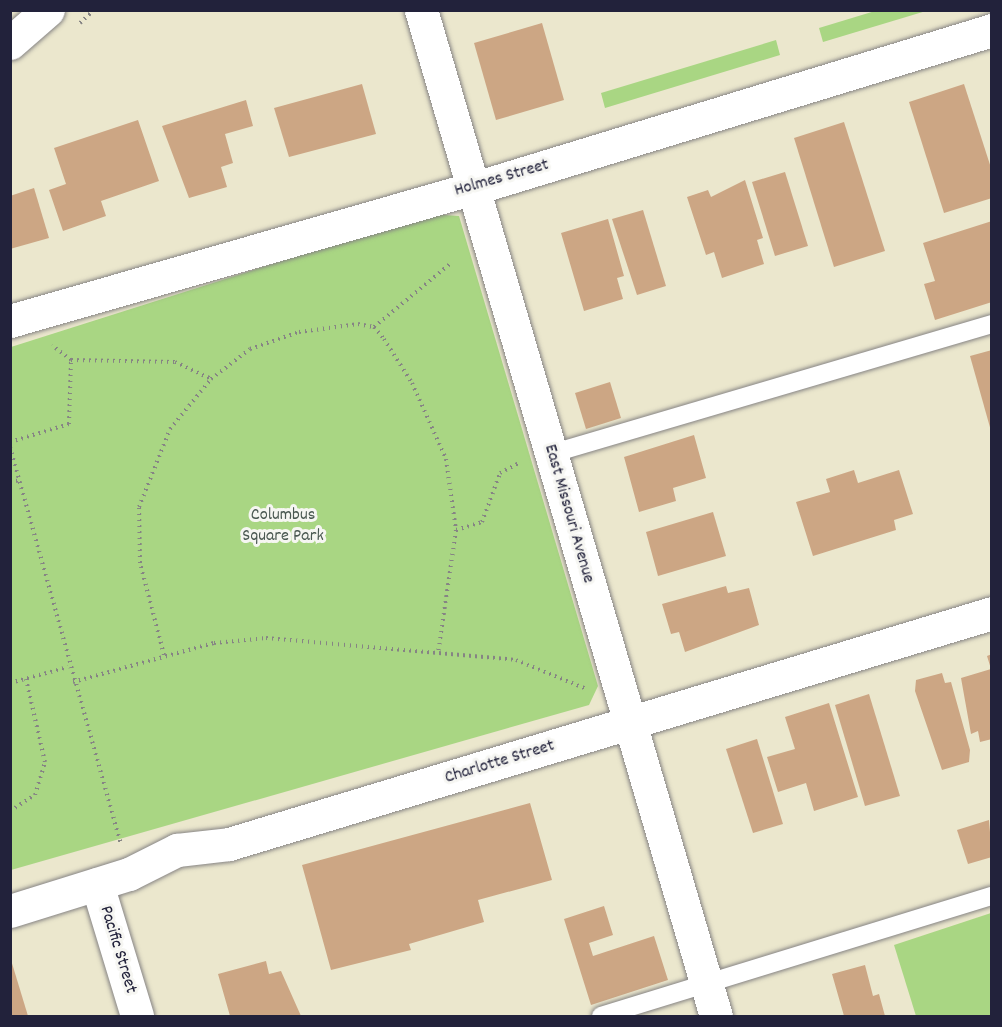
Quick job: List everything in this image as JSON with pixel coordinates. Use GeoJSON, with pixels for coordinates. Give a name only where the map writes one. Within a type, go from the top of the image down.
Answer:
{"type":"FeatureCollection","features":[{"type":"Feature","properties":{"kind":"street"},"geometry":{"type":"LineString","coordinates":[[10,43],[48,10]]}},
{"type":"Feature","properties":{"kind":"street","name":"East Missouri Avenue"},"geometry":{"type":"LineString","coordinates":[[421,10],[475,188],[538,457],[628,725],[716,1017]]}},
{"type":"Feature","properties":{"kind":"street","name":"Holmes Street"},"geometry":{"type":"LineString","coordinates":[[10,321],[475,188],[992,30]]}},
{"type":"Feature","properties":{"kind":"street","name":"Charlotte Street"},"geometry":{"type":"LineString","coordinates":[[10,911],[97,884],[177,850],[229,844],[992,613]]}},
{"type":"Feature","properties":{"kind":"street","name":"Pacific Street"},"geometry":{"type":"LineString","coordinates":[[97,884],[136,1017]]}},
{"type":"Feature","properties":{"kind":"lane"},"geometry":{"type":"LineString","coordinates":[[538,457],[992,324]]}},
{"type":"Feature","properties":{"kind":"lane"},"geometry":{"type":"LineString","coordinates":[[601,1017],[992,896]]}},
{"type":"Feature","properties":{"kind":"path"},"geometry":{"type":"LineString","coordinates":[[164,655],[140,563],[139,507],[170,429],[211,379],[250,349],[285,335],[349,324],[374,327],[450,264]]}},
{"type":"Feature","properties":{"kind":"path"},"geometry":{"type":"LineString","coordinates":[[374,327],[412,383],[436,433],[453,486],[456,530],[438,653]]}},
{"type":"Feature","properties":{"kind":"path"},"geometry":{"type":"LineString","coordinates":[[48,340],[71,360],[175,362],[211,379]]}},
{"type":"Feature","properties":{"kind":"path"},"geometry":{"type":"LineString","coordinates":[[10,442],[69,424],[71,360]]}},
{"type":"Feature","properties":{"kind":"path"},"geometry":{"type":"LineString","coordinates":[[10,447],[68,667],[124,855]]}},
{"type":"Feature","properties":{"kind":"path"},"geometry":{"type":"LineString","coordinates":[[456,530],[482,522],[500,473],[538,457]]}},
{"type":"Feature","properties":{"kind":"path"},"geometry":{"type":"LineString","coordinates":[[10,482],[20,480]]}},
{"type":"Feature","properties":{"kind":"path"},"geometry":{"type":"LineString","coordinates":[[73,682],[164,655],[266,638],[516,660],[593,692]]}},
{"type":"Feature","properties":{"kind":"path"},"geometry":{"type":"LineString","coordinates":[[10,683],[68,667]]}},
{"type":"Feature","properties":{"kind":"path"},"geometry":{"type":"LineString","coordinates":[[10,811],[35,795],[45,762],[26,680]]}},
{"type":"Feature","properties":{"kind":"green space"},"geometry":{"type":"Polygon","coordinates":[[[875,11],[926,11],[823,42],[819,28],[875,11]]]}},
{"type":"Feature","properties":{"kind":"green space"},"geometry":{"type":"Polygon","coordinates":[[[776,40],[780,55],[605,108],[601,93],[776,40]]]}},
{"type":"Feature","properties":{"kind":"green space","name":"Columbus Square Park"},"geometry":{"type":"Polygon","coordinates":[[[430,214],[459,216],[598,686],[589,705],[11,870],[11,347],[430,214]]]}},
{"type":"Feature","properties":{"kind":"green space"},"geometry":{"type":"Polygon","coordinates":[[[991,913],[991,1016],[916,1016],[894,945],[991,913]]]}},
{"type":"Feature","properties":{"kind":"building"},"geometry":{"type":"Polygon","coordinates":[[[542,23],[564,100],[496,120],[474,43],[542,23]]]}},
{"type":"Feature","properties":{"kind":"building"},"geometry":{"type":"Polygon","coordinates":[[[362,84],[376,134],[289,157],[274,108],[362,84]]]}},
{"type":"Feature","properties":{"kind":"building"},"geometry":{"type":"Polygon","coordinates":[[[964,84],[992,171],[992,198],[944,213],[909,102],[964,84]]]}},
{"type":"Feature","properties":{"kind":"building"},"geometry":{"type":"Polygon","coordinates":[[[246,100],[253,126],[225,134],[233,163],[221,167],[227,187],[189,198],[162,126],[246,100]]]}},
{"type":"Feature","properties":{"kind":"building"},"geometry":{"type":"Polygon","coordinates":[[[138,120],[159,181],[101,201],[106,216],[63,231],[49,190],[66,184],[54,148],[138,120]]]}},
{"type":"Feature","properties":{"kind":"building"},"geometry":{"type":"Polygon","coordinates":[[[844,122],[885,251],[834,267],[794,138],[844,122]]]}},
{"type":"Feature","properties":{"kind":"building"},"geometry":{"type":"Polygon","coordinates":[[[785,172],[808,246],[775,256],[752,182],[785,172]]]}},
{"type":"Feature","properties":{"kind":"building"},"geometry":{"type":"Polygon","coordinates":[[[745,180],[763,238],[757,240],[764,264],[722,278],[714,252],[706,255],[687,197],[708,190],[711,197],[745,180]]]}},
{"type":"Feature","properties":{"kind":"building"},"geometry":{"type":"Polygon","coordinates":[[[34,188],[49,238],[10,249],[10,196],[34,188]]]}},
{"type":"Feature","properties":{"kind":"building"},"geometry":{"type":"Polygon","coordinates":[[[643,210],[666,286],[637,295],[612,219],[643,210]]]}},
{"type":"Feature","properties":{"kind":"building"},"geometry":{"type":"Polygon","coordinates":[[[608,219],[624,276],[617,278],[623,299],[584,311],[561,233],[608,219]]]}},
{"type":"Feature","properties":{"kind":"building"},"geometry":{"type":"Polygon","coordinates":[[[992,221],[992,302],[935,320],[924,284],[935,281],[923,243],[992,221]]]}},
{"type":"Feature","properties":{"kind":"building"},"geometry":{"type":"Polygon","coordinates":[[[992,350],[992,431],[991,431],[970,356],[992,350]]]}},
{"type":"Feature","properties":{"kind":"building"},"geometry":{"type":"Polygon","coordinates":[[[610,382],[621,418],[586,429],[575,393],[610,382]]]}},
{"type":"Feature","properties":{"kind":"building"},"geometry":{"type":"Polygon","coordinates":[[[694,435],[706,478],[673,488],[676,501],[639,512],[624,457],[694,435]]]}},
{"type":"Feature","properties":{"kind":"building"},"geometry":{"type":"Polygon","coordinates":[[[854,470],[858,483],[899,470],[913,514],[894,520],[896,530],[813,556],[796,502],[830,492],[826,479],[854,470]]]}},
{"type":"Feature","properties":{"kind":"building"},"geometry":{"type":"Polygon","coordinates":[[[713,512],[726,556],[658,576],[646,532],[713,512]]]}},
{"type":"Feature","properties":{"kind":"building"},"geometry":{"type":"Polygon","coordinates":[[[726,586],[728,593],[749,588],[759,625],[685,652],[679,632],[671,634],[662,604],[726,586]]]}},
{"type":"Feature","properties":{"kind":"building"},"geometry":{"type":"Polygon","coordinates":[[[992,654],[992,739],[980,742],[978,731],[971,734],[961,678],[991,669],[987,656],[992,654]]]}},
{"type":"Feature","properties":{"kind":"building"},"geometry":{"type":"Polygon","coordinates":[[[942,673],[945,683],[951,682],[970,750],[969,762],[942,770],[915,691],[916,680],[942,673]]]}},
{"type":"Feature","properties":{"kind":"building"},"geometry":{"type":"Polygon","coordinates":[[[869,694],[900,796],[865,806],[835,705],[869,694]]]}},
{"type":"Feature","properties":{"kind":"building"},"geometry":{"type":"Polygon","coordinates":[[[829,703],[858,797],[814,811],[806,783],[778,792],[767,757],[795,749],[785,717],[829,703]]]}},
{"type":"Feature","properties":{"kind":"building"},"geometry":{"type":"Polygon","coordinates":[[[757,739],[783,824],[753,833],[726,749],[757,739]]]}},
{"type":"Feature","properties":{"kind":"building"},"geometry":{"type":"Polygon","coordinates":[[[530,803],[552,880],[478,900],[484,922],[409,944],[411,950],[331,970],[302,865],[530,803]]]}},
{"type":"Feature","properties":{"kind":"building"},"geometry":{"type":"Polygon","coordinates":[[[989,820],[992,857],[968,864],[957,830],[989,820]]]}},
{"type":"Feature","properties":{"kind":"building"},"geometry":{"type":"Polygon","coordinates":[[[604,906],[613,935],[589,943],[593,956],[654,936],[668,980],[591,1005],[564,919],[604,906]]]}},
{"type":"Feature","properties":{"kind":"building"},"geometry":{"type":"Polygon","coordinates":[[[11,960],[28,1016],[10,1016],[11,960]]]}},
{"type":"Feature","properties":{"kind":"building"},"geometry":{"type":"Polygon","coordinates":[[[266,961],[269,974],[281,971],[301,1016],[230,1016],[218,974],[266,961]]]}},
{"type":"Feature","properties":{"kind":"building"},"geometry":{"type":"Polygon","coordinates":[[[865,965],[873,996],[879,994],[885,1016],[844,1016],[832,974],[865,965]]]}}]}
